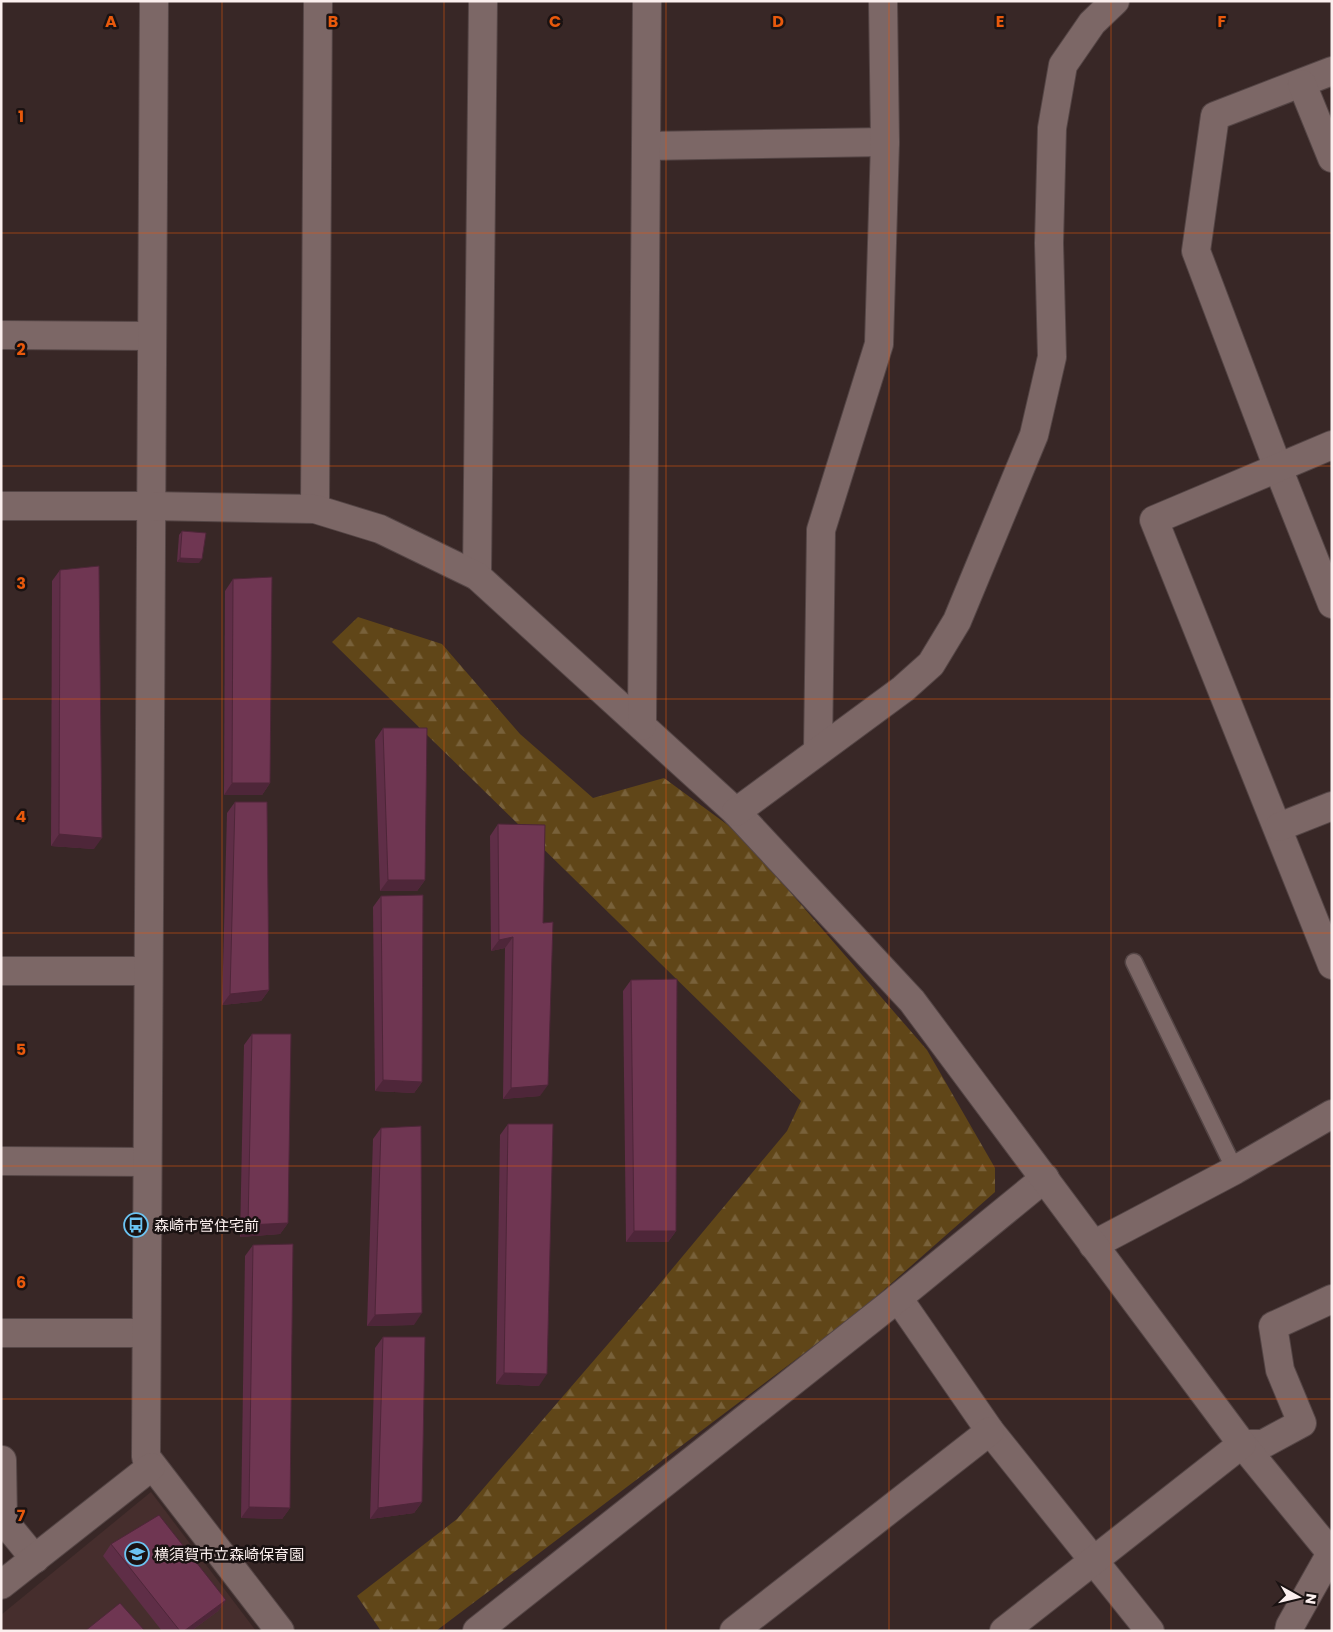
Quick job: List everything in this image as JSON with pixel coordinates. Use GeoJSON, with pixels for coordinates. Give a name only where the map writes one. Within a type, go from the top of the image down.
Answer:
{"type":"FeatureCollection","features":[{"type":"Feature","properties":{"kind":"street"},"geometry":{"type":"LineString","coordinates":[[154,1],[147,971],[146,1457],[151,1467],[280,1631]]}},
{"type":"Feature","properties":{"kind":"street"},"geometry":{"type":"LineString","coordinates":[[315,509],[318,1]]}},
{"type":"Feature","properties":{"kind":"street"},"geometry":{"type":"LineString","coordinates":[[477,576],[483,1]]}},
{"type":"Feature","properties":{"kind":"street"},"geometry":{"type":"LineString","coordinates":[[642,726],[647,1]]}},
{"type":"Feature","properties":{"kind":"street"},"geometry":{"type":"LineString","coordinates":[[818,750],[821,530],[879,344],[885,142],[883,1]]}},
{"type":"Feature","properties":{"kind":"street"},"geometry":{"type":"LineString","coordinates":[[736,812],[903,689],[931,664],[957,621],[1034,435],[1052,357],[1049,244],[1052,128],[1063,65],[1092,23],[1115,1]]}},
{"type":"Feature","properties":{"kind":"street"},"geometry":{"type":"LineString","coordinates":[[1332,71],[1215,116],[1196,251],[1332,604]]}},
{"type":"Feature","properties":{"kind":"street"},"geometry":{"type":"LineString","coordinates":[[1302,84],[1332,158]]}},
{"type":"Feature","properties":{"kind":"street"},"geometry":{"type":"LineString","coordinates":[[646,146],[885,142]]}},
{"type":"Feature","properties":{"kind":"street"},"geometry":{"type":"LineString","coordinates":[[1,335],[152,336]]}},
{"type":"Feature","properties":{"kind":"street"},"geometry":{"type":"LineString","coordinates":[[1332,445],[1154,520],[1332,965]]}},
{"type":"Feature","properties":{"kind":"street"},"geometry":{"type":"LineString","coordinates":[[1,506],[315,509],[380,529],[477,576],[736,812],[912,1001],[1242,1444],[1331,1553],[1289,1631]]}},
{"type":"Feature","properties":{"kind":"street"},"geometry":{"type":"LineString","coordinates":[[1278,827],[1332,806]]}},
{"type":"Feature","properties":{"kind":"street"},"geometry":{"type":"LineString","coordinates":[[1,971],[147,971]]}},
{"type":"Feature","properties":{"kind":"street"},"geometry":{"type":"LineString","coordinates":[[1093,1245],[1235,1170],[1332,1114]]}},
{"type":"Feature","properties":{"kind":"street"},"geometry":{"type":"LineString","coordinates":[[1,1161],[147,1162]]}},
{"type":"Feature","properties":{"kind":"street"},"geometry":{"type":"LineString","coordinates":[[477,1631],[898,1298],[1045,1178]]}},
{"type":"Feature","properties":{"kind":"street"},"geometry":{"type":"LineString","coordinates":[[898,1298],[990,1431],[1094,1558],[1150,1631]]}},
{"type":"Feature","properties":{"kind":"street"},"geometry":{"type":"LineString","coordinates":[[1004,1631],[1094,1558],[1242,1444],[1263,1444],[1302,1423],[1280,1370],[1274,1326],[1332,1299]]}},
{"type":"Feature","properties":{"kind":"street"},"geometry":{"type":"LineString","coordinates":[[1,1333],[146,1333]]}},
{"type":"Feature","properties":{"kind":"street"},"geometry":{"type":"LineString","coordinates":[[734,1631],[990,1431]]}},
{"type":"Feature","properties":{"kind":"street"},"geometry":{"type":"LineString","coordinates":[[2,1460],[2,1520],[35,1559]]}},
{"type":"Feature","properties":{"kind":"street"},"geometry":{"type":"LineString","coordinates":[[1,1585],[151,1467]]}},
{"type":"Feature","properties":{"kind":"lane"},"geometry":{"type":"LineString","coordinates":[[1134,962],[1235,1170]]}},
{"type":"Feature","properties":{"kind":"shaded area","name":"横須賀市立森崎保育園"},"geometry":{"type":"Polygon","coordinates":[[[151,1492],[256,1631],[1,1631],[1,1615],[151,1492]]]}},
{"type":"Feature","properties":{"kind":"green space"},"geometry":{"type":"Polygon","coordinates":[[[358,617],[442,644],[520,734],[593,798],[664,778],[740,834],[927,1050],[995,1168],[995,1192],[860,1311],[436,1631],[381,1631],[357,1596],[457,1519],[652,1293],[787,1131],[801,1101],[332,642],[358,617]]]}},
{"type":"Feature","properties":{"kind":"building"},"geometry":{"type":"Polygon","coordinates":[[[182,531],[206,533],[202,559],[180,558],[182,531]]]}},
{"type":"Feature","properties":{"kind":"building"},"geometry":{"type":"Polygon","coordinates":[[[99,566],[102,838],[59,834],[60,570],[99,566]]]}},
{"type":"Feature","properties":{"kind":"building"},"geometry":{"type":"Polygon","coordinates":[[[272,577],[270,783],[232,783],[233,579],[272,577]]]}},
{"type":"Feature","properties":{"kind":"building"},"geometry":{"type":"Polygon","coordinates":[[[383,728],[427,728],[425,880],[388,880],[383,728]]]}},
{"type":"Feature","properties":{"kind":"building"},"geometry":{"type":"Polygon","coordinates":[[[235,802],[267,802],[269,990],[230,994],[235,802]]]}},
{"type":"Feature","properties":{"kind":"building"},"geometry":{"type":"Polygon","coordinates":[[[498,824],[545,825],[543,923],[553,922],[548,1085],[511,1088],[513,937],[499,940],[498,824]]]}},
{"type":"Feature","properties":{"kind":"building"},"geometry":{"type":"Polygon","coordinates":[[[423,895],[422,1082],[383,1080],[381,896],[423,895]]]}},
{"type":"Feature","properties":{"kind":"building"},"geometry":{"type":"Polygon","coordinates":[[[677,979],[676,1231],[634,1231],[631,980],[677,979]]]}},
{"type":"Feature","properties":{"kind":"building"},"geometry":{"type":"Polygon","coordinates":[[[252,1034],[291,1034],[288,1223],[248,1225],[252,1034]]]}},
{"type":"Feature","properties":{"kind":"building"},"geometry":{"type":"Polygon","coordinates":[[[508,1124],[553,1124],[547,1374],[504,1373],[508,1124]]]}},
{"type":"Feature","properties":{"kind":"building"},"geometry":{"type":"Polygon","coordinates":[[[421,1126],[422,1313],[375,1315],[381,1128],[421,1126]]]}},
{"type":"Feature","properties":{"kind":"building"},"geometry":{"type":"Polygon","coordinates":[[[293,1244],[290,1508],[249,1507],[253,1245],[293,1244]]]}},
{"type":"Feature","properties":{"kind":"building"},"geometry":{"type":"Polygon","coordinates":[[[383,1337],[425,1337],[422,1502],[378,1508],[383,1337]]]}},
{"type":"Feature","properties":{"kind":"building"},"geometry":{"type":"Polygon","coordinates":[[[159,1515],[226,1600],[184,1631],[180,1631],[111,1544],[159,1515]]]}},
{"type":"Feature","properties":{"kind":"building"},"geometry":{"type":"Polygon","coordinates":[[[120,1603],[145,1631],[85,1631],[120,1603]]]}},
{"type":"Feature","properties":{"kind":"place","name":"森崎市営住宅前"},"geometry":{"type":"Point","coordinates":[136,1225]}},
{"type":"Feature","properties":{"kind":"place","name":"横須賀市立森崎保育園"},"geometry":{"type":"Point","coordinates":[137,1554]}}]}
